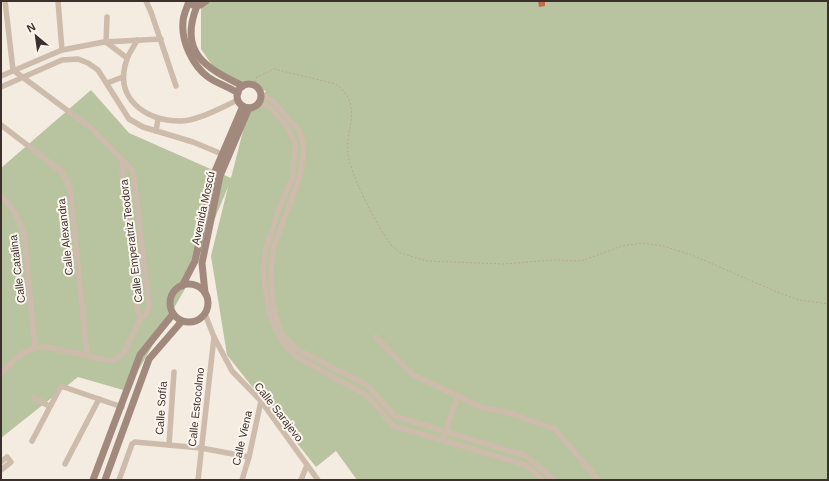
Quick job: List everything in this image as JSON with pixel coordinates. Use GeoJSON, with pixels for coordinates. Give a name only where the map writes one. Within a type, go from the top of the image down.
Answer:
{"type":"FeatureCollection","features":[{"type":"Feature","properties":{"kind":"street"},"geometry":{"type":"LineString","coordinates":[[5,1],[13,70]]}},
{"type":"Feature","properties":{"kind":"street"},"geometry":{"type":"LineString","coordinates":[[58,1],[62,50]]}},
{"type":"Feature","properties":{"kind":"street"},"geometry":{"type":"LineString","coordinates":[[146,1],[161,39],[176,86]]}},
{"type":"Feature","properties":{"kind":"street"},"geometry":{"type":"LineString","coordinates":[[197,6],[189,1],[183,22],[185,40],[194,61],[208,78],[227,86],[238,96],[246,107],[253,107],[260,98]]}},
{"type":"Feature","properties":{"kind":"street"},"geometry":{"type":"LineString","coordinates":[[206,1],[197,6],[191,22],[192,41],[200,61],[219,74],[243,86],[254,86],[260,98],[287,126],[295,143],[293,176],[266,249],[263,270],[269,313],[281,340],[295,356],[366,396],[394,426],[526,465],[543,480]]}},
{"type":"Feature","properties":{"kind":"street"},"geometry":{"type":"LineString","coordinates":[[106,42],[107,17]]}},
{"type":"Feature","properties":{"kind":"street"},"geometry":{"type":"LineString","coordinates":[[1,76],[62,50],[106,42],[161,39]]}},
{"type":"Feature","properties":{"kind":"street"},"geometry":{"type":"LineString","coordinates":[[137,40],[127,58],[123,77],[126,91],[136,107],[154,118],[181,121],[208,114],[238,96],[243,86]]}},
{"type":"Feature","properties":{"kind":"street"},"geometry":{"type":"LineString","coordinates":[[106,42],[127,58]]}},
{"type":"Feature","properties":{"kind":"street"},"geometry":{"type":"LineString","coordinates":[[1,87],[62,60],[78,59],[88,63],[98,70],[129,119],[143,128],[193,142],[222,154]]}},
{"type":"Feature","properties":{"kind":"street","name":"Calle Emperatriz Teodora"},"geometry":{"type":"LineString","coordinates":[[13,70],[91,128],[133,170],[149,306],[146,314],[140,319],[124,353],[114,361],[87,355]]}},
{"type":"Feature","properties":{"kind":"street"},"geometry":{"type":"LineString","coordinates":[[107,82],[123,77]]}},
{"type":"Feature","properties":{"kind":"street"},"geometry":{"type":"LineString","coordinates":[[260,98],[272,100],[300,132],[304,149],[300,176],[273,251],[270,266],[273,306],[281,333],[296,349],[367,386],[395,416],[526,456],[554,480]]}},
{"type":"Feature","properties":{"kind":"street","name":"Avenida Moscú"},"geometry":{"type":"LineString","coordinates":[[209,214],[213,176],[222,154],[246,107]]}},
{"type":"Feature","properties":{"kind":"street","name":"Avenida Moscú"},"geometry":{"type":"LineString","coordinates":[[205,293],[199,262],[209,214],[220,176],[246,107]]}},
{"type":"Feature","properties":{"kind":"street"},"geometry":{"type":"LineString","coordinates":[[156,131],[158,119]]}},
{"type":"Feature","properties":{"kind":"street","name":"Calle Alexandra"},"geometry":{"type":"LineString","coordinates":[[1,125],[61,171],[70,188],[87,355]]}},
{"type":"Feature","properties":{"kind":"street","name":"Calle Emperatriz Teodora"},"geometry":{"type":"LineString","coordinates":[[123,161],[123,180],[140,319]]}},
{"type":"Feature","properties":{"kind":"street"},"geometry":{"type":"LineString","coordinates":[[289,186],[295,189]]}},
{"type":"Feature","properties":{"kind":"street","name":"Calle Catalina"},"geometry":{"type":"LineString","coordinates":[[1,196],[7,202],[21,224],[35,347]]}},
{"type":"Feature","properties":{"kind":"street"},"geometry":{"type":"LineString","coordinates":[[266,249],[273,251]]}},
{"type":"Feature","properties":{"kind":"street","name":"Avenida Moscú"},"geometry":{"type":"LineString","coordinates":[[182,286],[199,262]]}},
{"type":"Feature","properties":{"kind":"street"},"geometry":{"type":"LineString","coordinates":[[182,286],[196,286],[205,293],[208,303],[205,314],[195,321],[182,321],[173,314],[170,309],[171,297],[174,292],[182,286]]}},
{"type":"Feature","properties":{"kind":"street"},"geometry":{"type":"LineString","coordinates":[[173,314],[140,355],[122,407],[94,478],[105,479],[149,360],[182,321]]}},
{"type":"Feature","properties":{"kind":"street","name":"Calle Sarajevo"},"geometry":{"type":"LineString","coordinates":[[205,314],[214,337],[232,371],[261,401],[318,480]]}},
{"type":"Feature","properties":{"kind":"street","name":"Calle Estocolmo"},"geometry":{"type":"LineString","coordinates":[[198,480],[214,337]]}},
{"type":"Feature","properties":{"kind":"street"},"geometry":{"type":"LineString","coordinates":[[376,337],[413,375],[483,408],[503,411],[555,429],[598,480]]}},
{"type":"Feature","properties":{"kind":"street"},"geometry":{"type":"LineString","coordinates":[[1,373],[25,351],[35,347],[46,347],[87,355]]}},
{"type":"Feature","properties":{"kind":"street"},"geometry":{"type":"LineString","coordinates":[[320,369],[324,363]]}},
{"type":"Feature","properties":{"kind":"street","name":"Calle Sofía"},"geometry":{"type":"LineString","coordinates":[[169,445],[174,372]]}},
{"type":"Feature","properties":{"kind":"street"},"geometry":{"type":"LineString","coordinates":[[32,441],[60,386],[122,407]]}},
{"type":"Feature","properties":{"kind":"street"},"geometry":{"type":"LineString","coordinates":[[443,440],[457,397]]}},
{"type":"Feature","properties":{"kind":"street"},"geometry":{"type":"LineString","coordinates":[[34,398],[50,406]]}},
{"type":"Feature","properties":{"kind":"street"},"geometry":{"type":"LineString","coordinates":[[65,464],[98,398]]}},
{"type":"Feature","properties":{"kind":"street","name":"Calle Viena"},"geometry":{"type":"LineString","coordinates":[[242,480],[249,457],[261,401]]}},
{"type":"Feature","properties":{"kind":"street"},"geometry":{"type":"LineString","coordinates":[[119,480],[132,444],[135,442],[201,448],[249,457]]}},
{"type":"Feature","properties":{"kind":"street"},"geometry":{"type":"LineString","coordinates":[[1,462],[7,457],[11,462],[1,470]]}},
{"type":"Feature","properties":{"kind":"street"},"geometry":{"type":"LineString","coordinates":[[301,480],[307,465]]}},
{"type":"Feature","properties":{"kind":"path"},"geometry":{"type":"LineString","coordinates":[[254,86],[257,77],[274,69],[336,84],[342,89],[351,106],[352,120],[348,148],[353,172],[391,246],[400,253],[427,261],[504,264],[581,260],[622,246],[641,242],[663,246],[692,255],[776,292],[798,300],[828,304]]}},
{"type":"Feature","properties":{"kind":"green space"},"geometry":{"type":"Polygon","coordinates":[[[201,1],[828,1],[828,480],[357,480],[336,451],[316,467],[227,355],[211,256],[228,187],[186,287],[139,369],[130,392],[78,377],[1,438],[1,168],[91,90],[129,133],[231,178],[247,115],[266,91],[218,74],[201,49],[201,1]]]}},
{"type":"Feature","properties":{"kind":"building"},"geometry":{"type":"Polygon","coordinates":[[[538,1],[545,1],[545,6],[539,7],[538,1]]]}}]}
